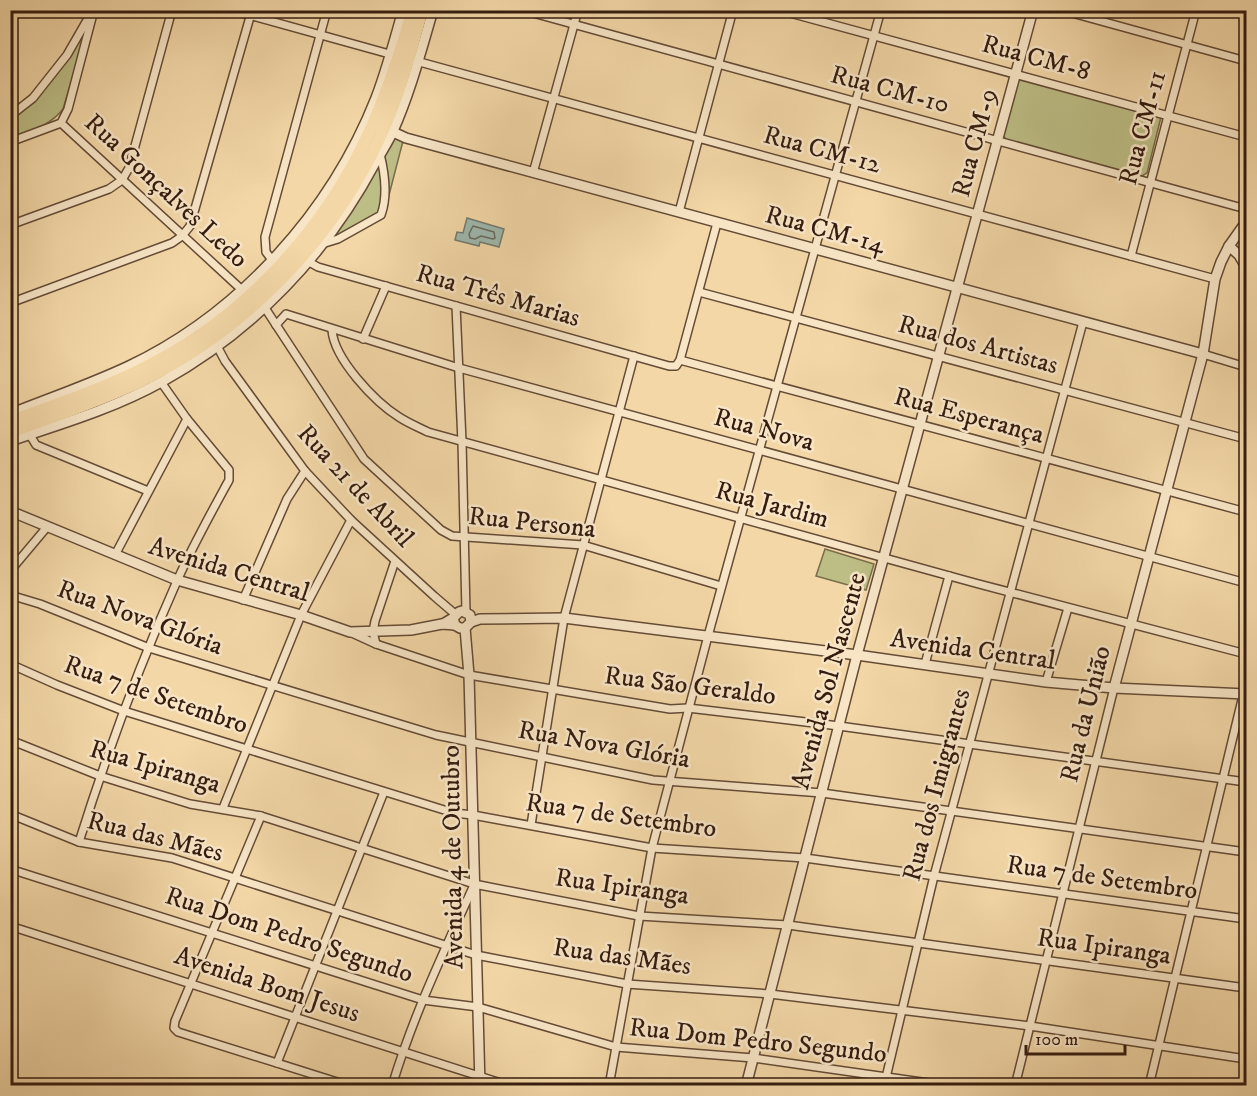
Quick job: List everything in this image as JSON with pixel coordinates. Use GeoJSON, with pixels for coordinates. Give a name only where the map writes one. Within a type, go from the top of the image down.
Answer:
{"type":"FeatureCollection","features":[{"type":"Feature","properties":{"kind":"highway"},"geometry":{"type":"LineString","coordinates":[[10,422],[123,378],[167,356],[211,327],[259,288],[289,257],[328,205],[355,160],[404,58],[412,10]]}},
{"type":"Feature","properties":{"kind":"highway"},"geometry":{"type":"LineString","coordinates":[[10,432],[106,397],[142,380],[208,342],[260,300],[291,269],[324,230],[379,139],[404,58],[422,10]]}},
{"type":"Feature","properties":{"kind":"highway"},"geometry":{"type":"LineString","coordinates":[[355,160],[361,130]]}},
{"type":"Feature","properties":{"kind":"highway"},"geometry":{"type":"LineString","coordinates":[[328,189],[346,176]]}},
{"type":"Feature","properties":{"kind":"highway"},"geometry":{"type":"LineString","coordinates":[[190,332],[211,327],[226,304]]}},
{"type":"Feature","properties":{"kind":"street"},"geometry":{"type":"LineString","coordinates":[[10,116],[33,98],[67,55],[94,10]]}},
{"type":"Feature","properties":{"kind":"street"},"geometry":{"type":"LineString","coordinates":[[10,142],[61,123],[68,109],[94,10]]}},
{"type":"Feature","properties":{"kind":"street"},"geometry":{"type":"LineString","coordinates":[[10,225],[109,189],[122,180],[129,168],[172,10]]}},
{"type":"Feature","properties":{"kind":"street","name":"Rua CM-12"},"geometry":{"type":"LineString","coordinates":[[231,10],[251,13],[321,36],[1215,279]]}},
{"type":"Feature","properties":{"kind":"street"},"geometry":{"type":"LineString","coordinates":[[272,260],[266,252],[265,237],[327,10]]}},
{"type":"Feature","properties":{"kind":"street"},"geometry":{"type":"LineString","coordinates":[[10,441],[123,400],[161,382],[218,346],[265,308],[309,262],[358,196],[393,132],[404,58],[403,10]]}},
{"type":"Feature","properties":{"kind":"street"},"geometry":{"type":"LineString","coordinates":[[10,414],[129,366],[190,332],[242,290],[302,226],[328,189],[376,98],[433,10]]}},
{"type":"Feature","properties":{"kind":"street","name":"Rua CM-10"},"geometry":{"type":"LineString","coordinates":[[522,10],[1246,209]]}},
{"type":"Feature","properties":{"kind":"street"},"geometry":{"type":"LineString","coordinates":[[533,173],[578,10]]}},
{"type":"Feature","properties":{"kind":"street"},"geometry":{"type":"LineString","coordinates":[[678,212],[733,10]]}},
{"type":"Feature","properties":{"kind":"street","name":"Rua CM-8"},"geometry":{"type":"LineString","coordinates":[[779,10],[1246,137]]}},
{"type":"Feature","properties":{"kind":"street"},"geometry":{"type":"LineString","coordinates":[[609,1086],[652,848],[688,708],[881,10]]}},
{"type":"Feature","properties":{"kind":"street","name":"Rua CM-9"},"geometry":{"type":"LineString","coordinates":[[957,288],[1033,10]]}},
{"type":"Feature","properties":{"kind":"street"},"geometry":{"type":"LineString","coordinates":[[1061,10],[1246,61]]}},
{"type":"Feature","properties":{"kind":"street","name":"Rua CM-11"},"geometry":{"type":"LineString","coordinates":[[1131,256],[1196,10]]}},
{"type":"Feature","properties":{"kind":"street"},"geometry":{"type":"LineString","coordinates":[[10,303],[171,243],[182,236],[190,226],[251,13]]}},
{"type":"Feature","properties":{"kind":"street","name":"Rua Gonçalves Ledo"},"geometry":{"type":"LineString","coordinates":[[61,123],[242,290]]}},
{"type":"Feature","properties":{"kind":"street","name":"Rua CM-14"},"geometry":{"type":"LineString","coordinates":[[393,132],[406,138],[533,173],[1246,367]]}},
{"type":"Feature","properties":{"kind":"street"},"geometry":{"type":"LineString","coordinates":[[325,243],[338,239],[381,215],[385,205],[385,181],[380,154]]}},
{"type":"Feature","properties":{"kind":"street","name":"Rua da União"},"geometry":{"type":"LineString","coordinates":[[1016,1086],[1114,688],[1203,354],[1215,279],[1229,246],[1246,222]]}},
{"type":"Feature","properties":{"kind":"street"},"geometry":{"type":"LineString","coordinates":[[678,363],[717,223]]}},
{"type":"Feature","properties":{"kind":"street"},"geometry":{"type":"LineString","coordinates":[[1229,246],[1239,255],[1246,267]]}},
{"type":"Feature","properties":{"kind":"street","name":"Rua Três Marias"},"geometry":{"type":"LineString","coordinates":[[309,262],[318,267],[669,366],[678,363]]}},
{"type":"Feature","properties":{"kind":"street"},"geometry":{"type":"LineString","coordinates":[[363,339],[386,286]]}},
{"type":"Feature","properties":{"kind":"street","name":"Avenida Sol Nascente"},"geometry":{"type":"LineString","coordinates":[[746,1086],[857,655],[957,288]]}},
{"type":"Feature","properties":{"kind":"street","name":"Rua dos Artistas"},"geometry":{"type":"LineString","coordinates":[[699,292],[1246,440]]}},
{"type":"Feature","properties":{"kind":"street"},"geometry":{"type":"LineString","coordinates":[[455,619],[460,628],[470,619],[456,306]]}},
{"type":"Feature","properties":{"kind":"street","name":"Rua Persona"},"geometry":{"type":"LineString","coordinates":[[265,308],[364,459],[441,530],[452,536],[584,545],[722,586]]}},
{"type":"Feature","properties":{"kind":"street","name":"Rua Nova"},"geometry":{"type":"LineString","coordinates":[[276,325],[286,314],[459,368],[1246,583]]}},
{"type":"Feature","properties":{"kind":"street","name":"Rua dos Imigrantes"},"geometry":{"type":"LineString","coordinates":[[884,1086],[934,876],[1083,322]]}},
{"type":"Feature","properties":{"kind":"street","name":"Rua Jardim"},"geometry":{"type":"LineString","coordinates":[[332,330],[332,340],[372,395],[398,417],[428,432],[949,576],[1246,654]]}},
{"type":"Feature","properties":{"kind":"street","name":"Rua 21 de Abril"},"geometry":{"type":"LineString","coordinates":[[218,346],[225,361],[304,471],[351,520],[455,619]]}},
{"type":"Feature","properties":{"kind":"street"},"geometry":{"type":"LineString","coordinates":[[531,825],[564,618],[634,356]]}},
{"type":"Feature","properties":{"kind":"street","name":"Rua Esperança"},"geometry":{"type":"LineString","coordinates":[[678,363],[777,386],[1246,512]]}},
{"type":"Feature","properties":{"kind":"street"},"geometry":{"type":"LineString","coordinates":[[79,842],[100,776],[149,648],[177,580],[228,480],[229,470],[187,419],[161,382]]}},
{"type":"Feature","properties":{"kind":"street"},"geometry":{"type":"LineString","coordinates":[[114,555],[187,419]]}},
{"type":"Feature","properties":{"kind":"street"},"geometry":{"type":"LineString","coordinates":[[30,435],[36,445],[148,491]]}},
{"type":"Feature","properties":{"kind":"street"},"geometry":{"type":"LineString","coordinates":[[243,600],[287,499],[304,471]]}},
{"type":"Feature","properties":{"kind":"street","name":"Avenida Central"},"geometry":{"type":"LineString","coordinates":[[10,511],[177,580],[301,615],[350,632],[411,630],[442,624],[455,619],[462,611],[470,619],[564,618],[925,664],[1046,682],[1114,688],[1245,693]]}},
{"type":"Feature","properties":{"kind":"street"},"geometry":{"type":"LineString","coordinates":[[223,808],[301,615],[351,520]]}},
{"type":"Feature","properties":{"kind":"street"},"geometry":{"type":"LineString","coordinates":[[10,571],[46,527]]}},
{"type":"Feature","properties":{"kind":"street"},"geometry":{"type":"LineString","coordinates":[[376,644],[373,632],[375,621],[395,561]]}},
{"type":"Feature","properties":{"kind":"street"},"geometry":{"type":"LineString","coordinates":[[925,664],[949,576]]}},
{"type":"Feature","properties":{"kind":"street","name":"Rua Nova Glória"},"geometry":{"type":"LineString","coordinates":[[10,595],[39,604],[149,648],[471,744],[542,756],[653,780],[822,793],[1246,852]]}},
{"type":"Feature","properties":{"kind":"street"},"geometry":{"type":"LineString","coordinates":[[1046,682],[1068,608]]}},
{"type":"Feature","properties":{"kind":"street","name":"Avenida 4 de Outubro"},"geometry":{"type":"LineString","coordinates":[[470,619],[469,675],[480,1081]]}},
{"type":"Feature","properties":{"kind":"street","name":"Rua São Geraldo"},"geometry":{"type":"LineString","coordinates":[[350,632],[376,644],[469,675],[670,709],[688,708],[839,726],[1246,782]]}},
{"type":"Feature","properties":{"kind":"street","name":"Rua 7 de Setembro"},"geometry":{"type":"LineString","coordinates":[[10,664],[124,711],[454,813],[652,848],[805,858],[1246,919]]}},
{"type":"Feature","properties":{"kind":"street"},"geometry":{"type":"LineString","coordinates":[[1149,1086],[1246,683]]}},
{"type":"Feature","properties":{"kind":"street","name":"Rua Ipiranga"},"geometry":{"type":"LineString","coordinates":[[10,740],[100,776],[190,804],[261,816],[474,884],[639,916],[788,925],[1246,988]]}},
{"type":"Feature","properties":{"kind":"street"},"geometry":{"type":"LineString","coordinates":[[277,1063],[384,792]]}},
{"type":"Feature","properties":{"kind":"street","name":"Rua das Mães"},"geometry":{"type":"LineString","coordinates":[[10,814],[79,842],[172,858],[476,955],[627,984],[770,994],[1030,1026],[1246,1059]]}},
{"type":"Feature","properties":{"kind":"street"},"geometry":{"type":"LineString","coordinates":[[261,816],[174,1028],[178,1032],[350,1086]]}},
{"type":"Feature","properties":{"kind":"street","name":"Rua Dom Pedro Segundo"},"geometry":{"type":"LineString","coordinates":[[10,869],[423,1000],[478,1007],[616,1047],[753,1058],[950,1086]]}},
{"type":"Feature","properties":{"kind":"street"},"geometry":{"type":"LineString","coordinates":[[392,1086],[402,1052],[423,1000],[474,884]]}},
{"type":"Feature","properties":{"kind":"street","name":"Avenida Bom Jesus"},"geometry":{"type":"LineString","coordinates":[[10,926],[295,1016],[480,1081],[510,1086]]}},
{"type":"Feature","properties":{"kind":"green space"},"geometry":{"type":"Polygon","coordinates":[[[86,32],[63,109],[46,124],[11,138],[11,119],[63,63],[86,32]]]}},
{"type":"Feature","properties":{"kind":"green space"},"geometry":{"type":"Polygon","coordinates":[[[1018,80],[1161,117],[1147,173],[1142,176],[1006,140],[1003,134],[1018,80]]]}},
{"type":"Feature","properties":{"kind":"green space"},"geometry":{"type":"Polygon","coordinates":[[[393,132],[403,141],[388,199],[381,215],[325,243],[393,132]]]}},
{"type":"Feature","properties":{"kind":"green space"},"geometry":{"type":"Polygon","coordinates":[[[825,549],[874,564],[866,590],[816,576],[825,549]]]}},
{"type":"Feature","properties":{"kind":"water"},"geometry":{"type":"Polygon","coordinates":[[[467,218],[504,229],[499,247],[480,242],[479,246],[455,240],[457,232],[463,233],[467,218]]]}}]}
